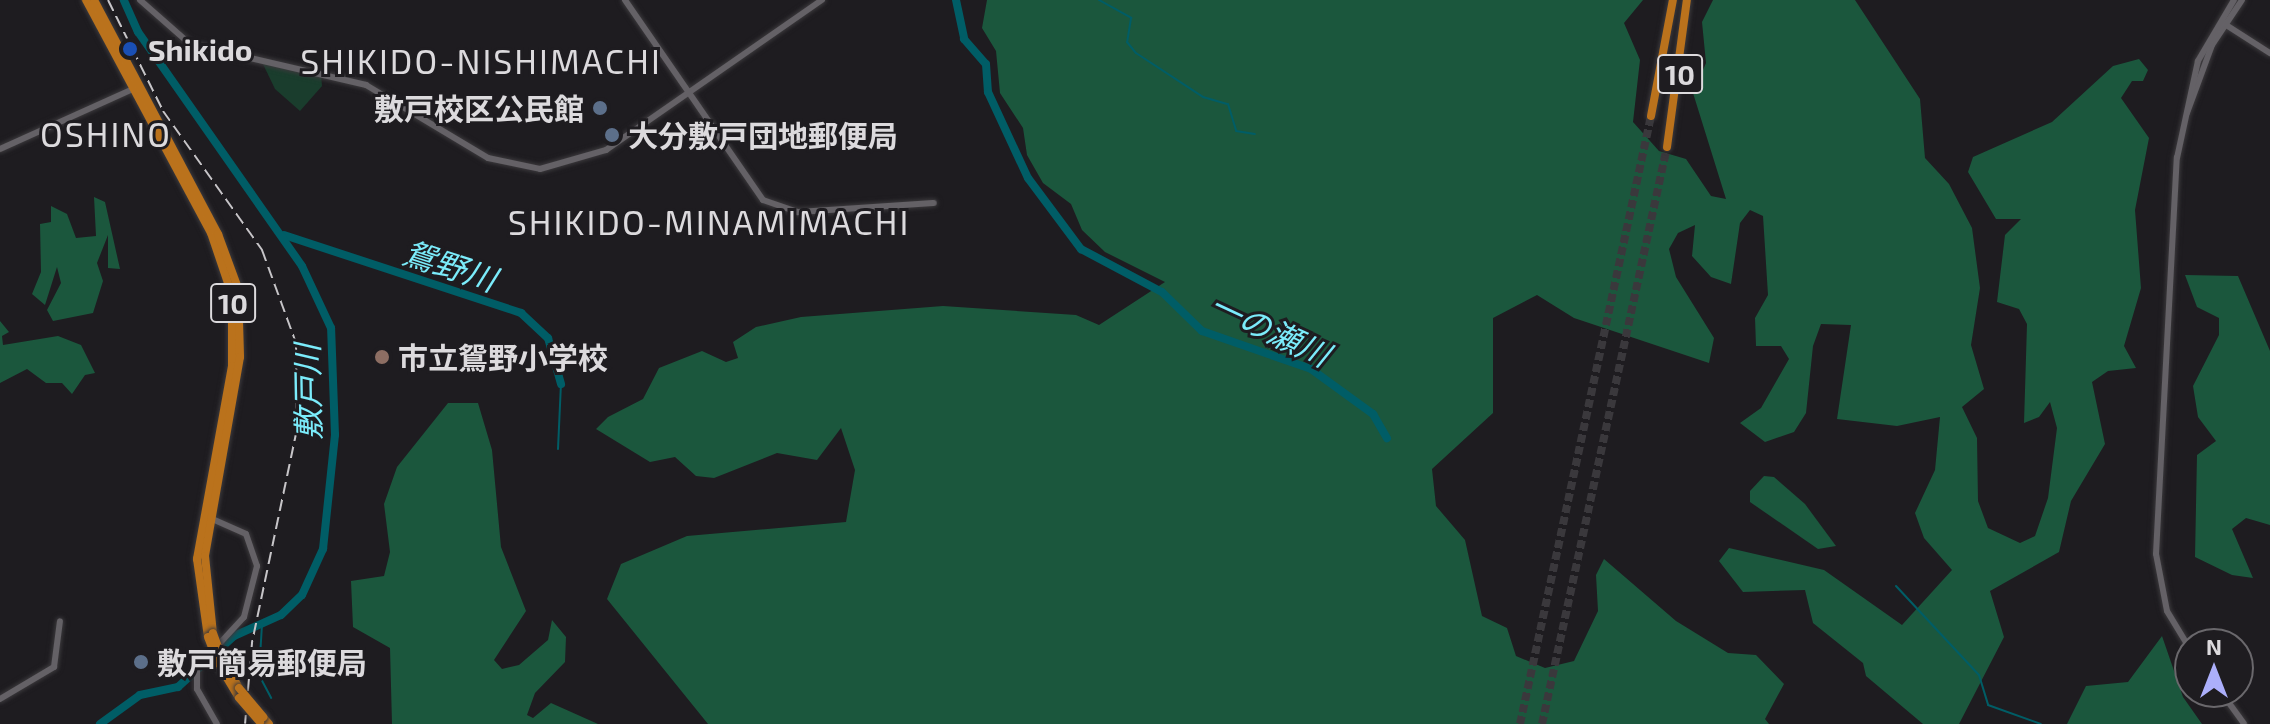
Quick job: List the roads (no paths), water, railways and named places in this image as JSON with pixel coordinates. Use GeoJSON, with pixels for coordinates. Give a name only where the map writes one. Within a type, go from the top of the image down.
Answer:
{"type":"FeatureCollection","features":[{"type":"Feature","properties":{"kind":"highway","name":"10"},"geometry":{"type":"LineString","coordinates":[[86,0],[137,87]]}},
{"type":"Feature","properties":{"kind":"highway","name":"10"},"geometry":{"type":"LineString","coordinates":[[94,0],[211,233],[232,295],[230,381],[206,518],[204,576],[210,635],[239,698],[263,722]]}},
{"type":"Feature","properties":{"kind":"highway","name":"10"},"geometry":{"type":"LineString","coordinates":[[1651,116],[1673,0]]}},
{"type":"Feature","properties":{"kind":"highway","name":"10"},"geometry":{"type":"LineString","coordinates":[[1667,147],[1687,0]]}},
{"type":"Feature","properties":{"kind":"highway","name":"10"},"geometry":{"type":"LineString","coordinates":[[221,662],[263,722]]}},
{"type":"Feature","properties":{"kind":"street"},"geometry":{"type":"LineString","coordinates":[[140,0],[190,44],[366,85],[481,154],[511,166],[580,162],[689,95],[822,0]]}},
{"type":"Feature","properties":{"kind":"street"},"geometry":{"type":"LineString","coordinates":[[625,0],[751,189],[774,207],[798,212],[934,203]]}},
{"type":"Feature","properties":{"kind":"street"},"geometry":{"type":"LineString","coordinates":[[2177,628],[2167,611],[2156,554],[2182,128],[2200,73],[2234,0]]}},
{"type":"Feature","properties":{"kind":"street"},"geometry":{"type":"LineString","coordinates":[[2224,23],[2242,0]]}},
{"type":"Feature","properties":{"kind":"street"},"geometry":{"type":"LineString","coordinates":[[2224,23],[2270,53]]}},
{"type":"Feature","properties":{"kind":"street"},"geometry":{"type":"LineString","coordinates":[[0,149],[137,87]]}},
{"type":"Feature","properties":{"kind":"street"},"geometry":{"type":"LineString","coordinates":[[206,518],[246,534],[256,551],[257,572],[244,617],[197,668],[196,676],[217,724]]}},
{"type":"Feature","properties":{"kind":"street"},"geometry":{"type":"LineString","coordinates":[[0,699],[54,667],[60,621]]}},
{"type":"Feature","properties":{"kind":"waterway","name":"敷戸川"},"geometry":{"type":"LineString","coordinates":[[100,724],[140,695],[178,687],[234,636],[281,615],[302,595],[323,549],[335,435],[331,328],[302,266],[138,32],[124,0]]}},
{"type":"Feature","properties":{"kind":"waterway","name":"一の瀬川"},"geometry":{"type":"LineString","coordinates":[[956,0],[964,39],[986,64],[988,92],[1028,178],[1081,249],[1162,292],[1202,331],[1311,369],[1373,414],[1387,438]]}},
{"type":"Feature","properties":{"kind":"waterway"},"geometry":{"type":"LineString","coordinates":[[1099,0],[1131,18],[1127,42],[1136,53],[1203,97],[1228,104],[1236,131],[1255,134]]}},
{"type":"Feature","properties":{"kind":"waterway","name":"鴛野川"},"geometry":{"type":"LineString","coordinates":[[284,235],[521,313],[548,338],[561,384]]}},
{"type":"Feature","properties":{"kind":"waterway"},"geometry":{"type":"LineString","coordinates":[[558,449],[561,384]]}},
{"type":"Feature","properties":{"kind":"waterway"},"geometry":{"type":"LineString","coordinates":[[1896,586],[1979,675],[1988,705],[2041,724]]}},
{"type":"Feature","properties":{"kind":"waterway"},"geometry":{"type":"LineString","coordinates":[[262,624],[259,675],[271,698]]}},
{"type":"Feature","properties":{"kind":"tunnel"},"geometry":{"type":"LineString","coordinates":[[1520,724],[1651,116]]}},
{"type":"Feature","properties":{"kind":"tunnel"},"geometry":{"type":"LineString","coordinates":[[1542,724],[1667,147]]}},
{"type":"Feature","properties":{"kind":"railway"},"geometry":{"type":"LineString","coordinates":[[108,0],[163,111],[262,250],[296,343],[297,429],[252,643],[245,724]]}},
{"type":"Feature","properties":{"kind":"place","name":"Shikido"},"geometry":{"type":"Point","coordinates":[130,49]}},
{"type":"Feature","properties":{"kind":"place","name":"敷戸校区公民館"},"geometry":{"type":"Point","coordinates":[600,108]}},
{"type":"Feature","properties":{"kind":"place","name":"大分敷戸団地郵便局"},"geometry":{"type":"Point","coordinates":[612,135]}},
{"type":"Feature","properties":{"kind":"place","name":"市立鴛野小学校"},"geometry":{"type":"Point","coordinates":[382,357]}},
{"type":"Feature","properties":{"kind":"place","name":"敷戸簡易郵便局"},"geometry":{"type":"Point","coordinates":[141,662]}},
{"type":"Feature","properties":{"kind":"district","name":"SHIKIDO-NISHIMACHI"},"geometry":{"type":"Point","coordinates":[481,61]}},
{"type":"Feature","properties":{"kind":"district","name":"OSHINO"},"geometry":{"type":"Point","coordinates":[106,134]}},
{"type":"Feature","properties":{"kind":"district","name":"SHIKIDO-MINAMIMACHI"},"geometry":{"type":"Point","coordinates":[709,222]}}]}
